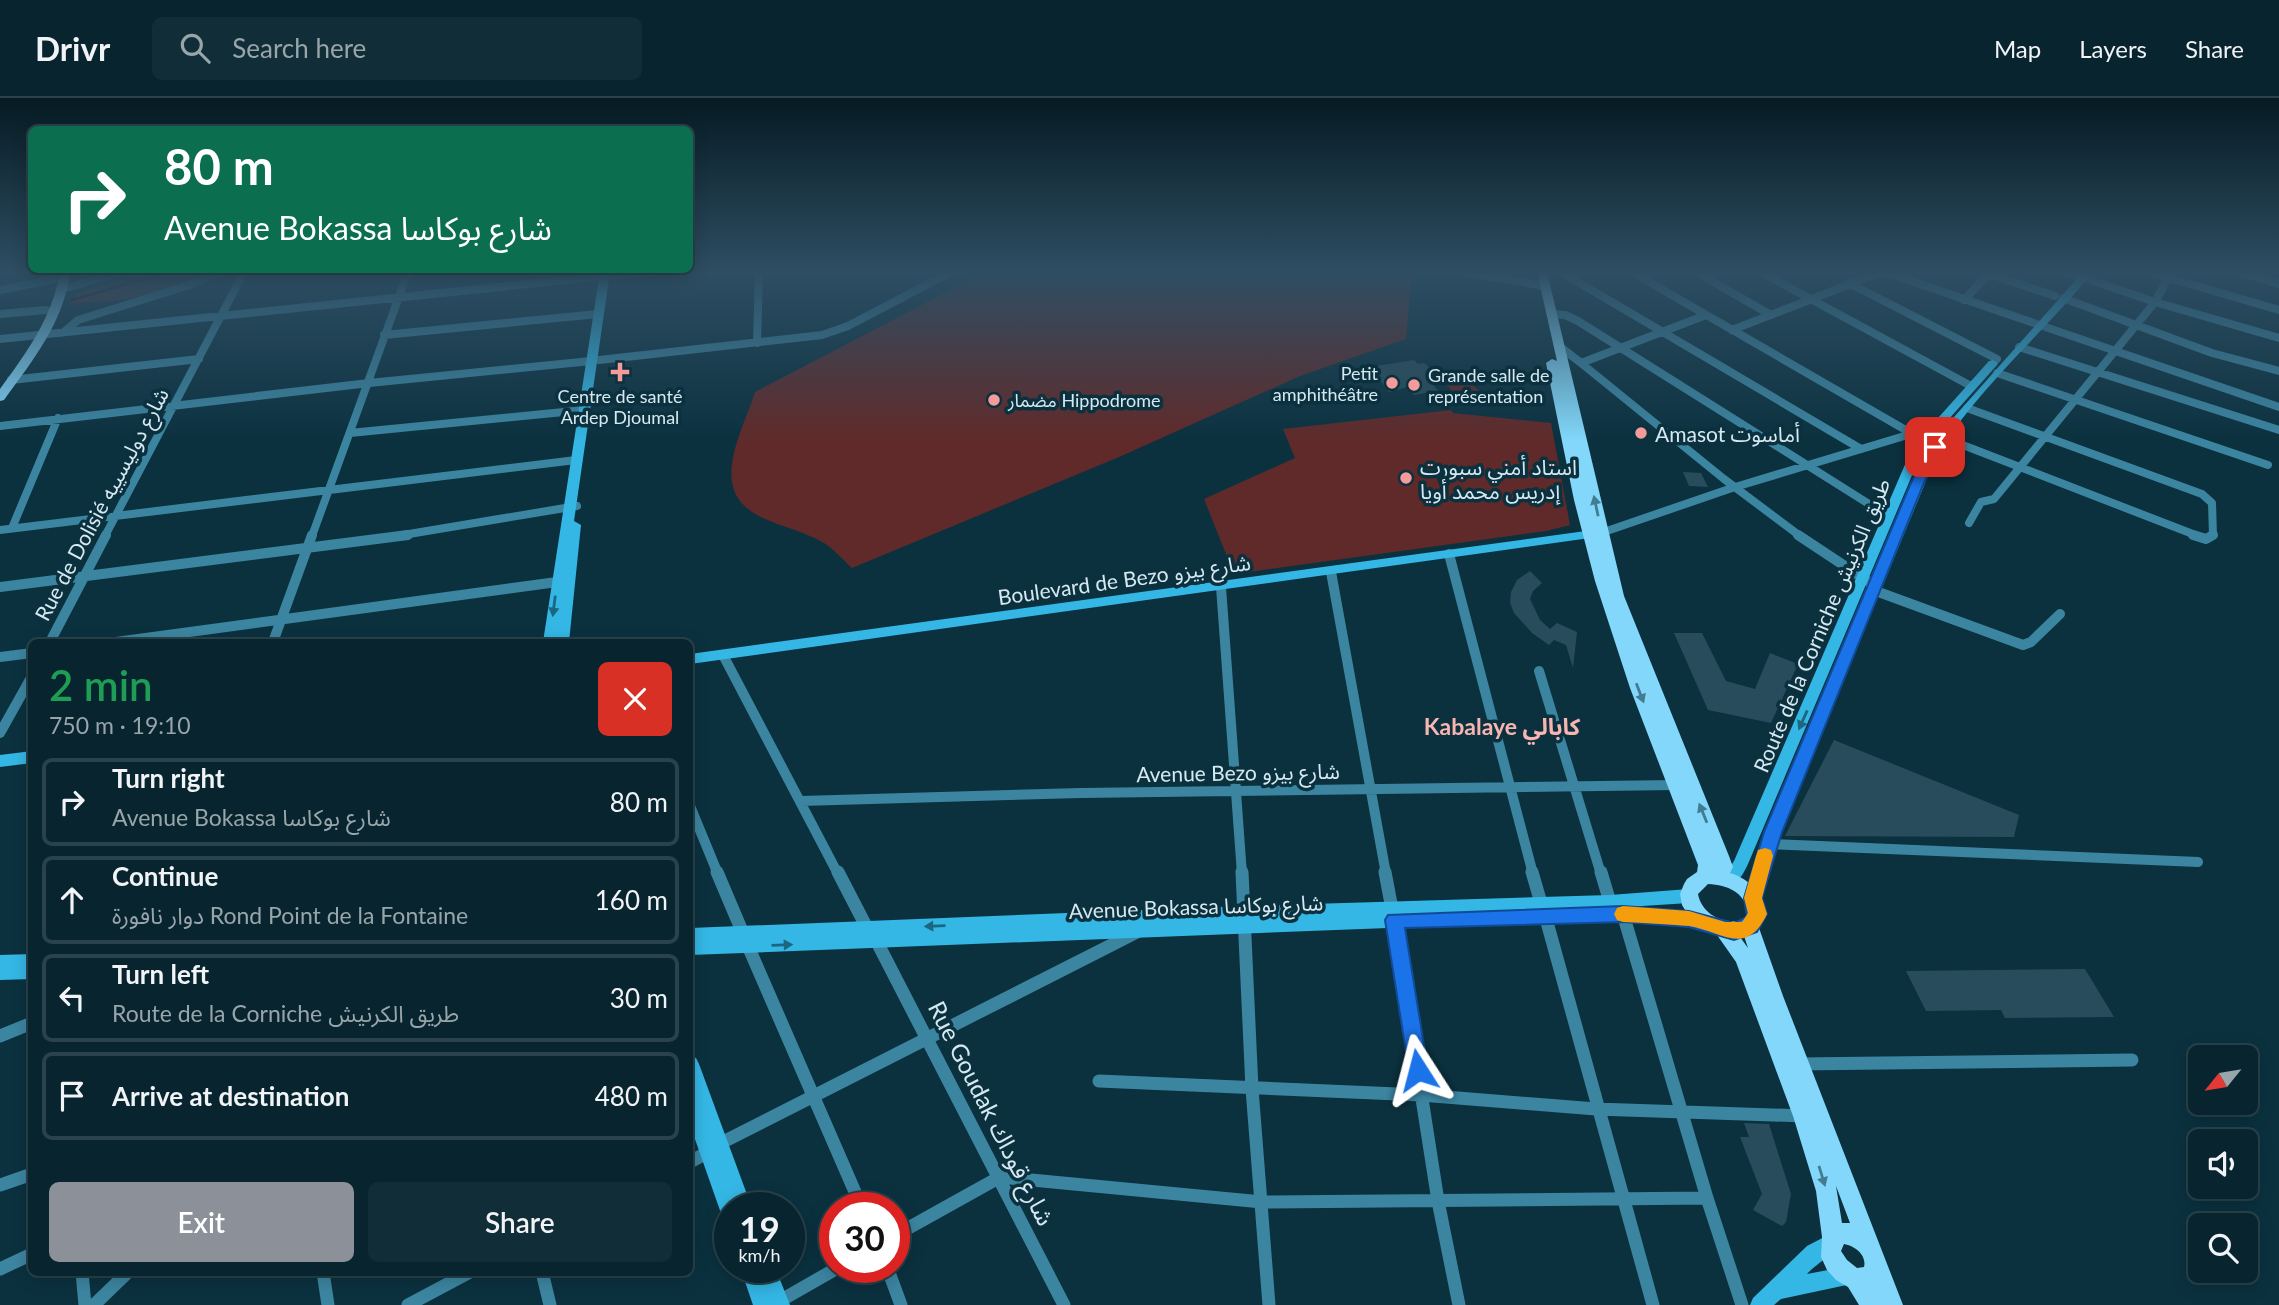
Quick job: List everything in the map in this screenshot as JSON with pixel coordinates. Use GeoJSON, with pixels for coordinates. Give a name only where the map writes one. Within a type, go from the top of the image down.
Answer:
{"type":"FeatureCollection","features":[{"type":"Feature","properties":{"kind":"main road"},"geometry":{"type":"LineString","coordinates":[[0,397],[6,382],[41,328]]}},
{"type":"Feature","properties":{"kind":"main road"},"geometry":{"type":"LineString","coordinates":[[1550,328],[1595,534],[1637,684],[1707,865],[1718,877],[1753,898],[1758,914],[1751,927],[1734,932],[1705,922],[1697,914],[1689,896],[1693,883],[1718,877],[1724,867],[1595,534]]}},
{"type":"Feature","properties":{"kind":"main road"},"geometry":{"type":"LineString","coordinates":[[1555,328],[1574,433]]}},
{"type":"Feature","properties":{"kind":"main road"},"geometry":{"type":"LineString","coordinates":[[1751,927],[1792,1064]]}},
{"type":"Feature","properties":{"kind":"main road"},"geometry":{"type":"LineString","coordinates":[[1724,930],[1744,958],[1792,1064],[1811,1116],[1874,1255],[1892,1305]]}},
{"type":"Feature","properties":{"kind":"main road"},"geometry":{"type":"LineString","coordinates":[[1811,1116],[1827,1191],[1832,1258],[1853,1277],[1872,1305]]}},
{"type":"Feature","properties":{"kind":"main road"},"geometry":{"type":"LineString","coordinates":[[1831,1240],[1850,1233],[1874,1255]]}},
{"type":"Feature","properties":{"kind":"main road"},"geometry":{"type":"LineString","coordinates":[[1853,1277],[1871,1277],[1874,1255]]}},
{"type":"Feature","properties":{"kind":"street"},"geometry":{"type":"LineString","coordinates":[[65,331],[68,328]]}},
{"type":"Feature","properties":{"kind":"street"},"geometry":{"type":"LineString","coordinates":[[0,339],[91,328]]}},
{"type":"Feature","properties":{"kind":"street","name":"Rue de Dolisié شارع دوليسييه"},"geometry":{"type":"LineString","coordinates":[[52,639],[215,328]]}},
{"type":"Feature","properties":{"kind":"street"},"geometry":{"type":"LineString","coordinates":[[274,639],[369,383],[387,328]]}},
{"type":"Feature","properties":{"kind":"street"},"geometry":{"type":"LineString","coordinates":[[384,335],[452,328]]}},
{"type":"Feature","properties":{"kind":"street"},"geometry":{"type":"LineString","coordinates":[[562,639],[576,460],[583,410],[595,360],[597,328]]}},
{"type":"Feature","properties":{"kind":"street"},"geometry":{"type":"LineString","coordinates":[[550,639],[557,582],[573,507],[600,328]]}},
{"type":"Feature","properties":{"kind":"street"},"geometry":{"type":"LineString","coordinates":[[757,328],[757,343]]}},
{"type":"Feature","properties":{"kind":"street"},"geometry":{"type":"LineString","coordinates":[[0,426],[369,383],[803,338],[839,328]]}},
{"type":"Feature","properties":{"kind":"street"},"geometry":{"type":"LineString","coordinates":[[1589,328],[1888,516]]}},
{"type":"Feature","properties":{"kind":"street"},"geometry":{"type":"LineString","coordinates":[[1659,328],[1861,449]]}},
{"type":"Feature","properties":{"kind":"street"},"geometry":{"type":"LineString","coordinates":[[1581,363],[1671,328]]}},
{"type":"Feature","properties":{"kind":"street"},"geometry":{"type":"LineString","coordinates":[[1729,328],[1917,437]]}},
{"type":"Feature","properties":{"kind":"street"},"geometry":{"type":"LineString","coordinates":[[1732,330],[1736,328]]}},
{"type":"Feature","properties":{"kind":"street"},"geometry":{"type":"LineString","coordinates":[[1865,328],[1971,386]]}},
{"type":"Feature","properties":{"kind":"street"},"geometry":{"type":"LineString","coordinates":[[1936,328],[1997,359]]}},
{"type":"Feature","properties":{"kind":"street","name":"Route de la Corniche طريق الكرنيش"},"geometry":{"type":"LineString","coordinates":[[1718,877],[1740,864],[1888,516],[1917,437],[2029,328]]}},
{"type":"Feature","properties":{"kind":"street","name":"Route de la Corniche طريق الكرنيش"},"geometry":{"type":"LineString","coordinates":[[1753,898],[1769,844],[1917,485],[1942,437],[2019,347],[2031,328]]}},
{"type":"Feature","properties":{"kind":"street"},"geometry":{"type":"LineString","coordinates":[[2054,328],[2279,407]]}},
{"type":"Feature","properties":{"kind":"street"},"geometry":{"type":"LineString","coordinates":[[1969,523],[1981,502],[1994,499],[2132,328]]}},
{"type":"Feature","properties":{"kind":"street"},"geometry":{"type":"LineString","coordinates":[[2144,328],[2212,353],[2279,371]]}},
{"type":"Feature","properties":{"kind":"street"},"geometry":{"type":"LineString","coordinates":[[2246,328],[2279,338]]}},
{"type":"Feature","properties":{"kind":"street"},"geometry":{"type":"LineString","coordinates":[[1558,345],[1732,488],[1874,588],[2023,645],[2031,642],[2060,614]]}},
{"type":"Feature","properties":{"kind":"street"},"geometry":{"type":"LineString","coordinates":[[2019,347],[2279,429]]}},
{"type":"Feature","properties":{"kind":"street"},"geometry":{"type":"LineString","coordinates":[[6,382],[199,359]]}},
{"type":"Feature","properties":{"kind":"street"},"geometry":{"type":"LineString","coordinates":[[1997,373],[2268,465]]}},
{"type":"Feature","properties":{"kind":"street"},"geometry":{"type":"LineString","coordinates":[[1942,437],[2185,532],[2206,539],[2213,536],[2210,499],[1967,408]]}},
{"type":"Feature","properties":{"kind":"street"},"geometry":{"type":"LineString","coordinates":[[350,433],[583,410]]}},
{"type":"Feature","properties":{"kind":"street"},"geometry":{"type":"LineString","coordinates":[[12,528],[58,418]]}},
{"type":"Feature","properties":{"kind":"street"},"geometry":{"type":"LineString","coordinates":[[1595,534],[1732,488],[1861,449],[1917,437]]}},
{"type":"Feature","properties":{"kind":"street"},"geometry":{"type":"LineString","coordinates":[[0,530],[576,460]]}},
{"type":"Feature","properties":{"kind":"street"},"geometry":{"type":"LineString","coordinates":[[0,587],[307,550],[428,533],[573,507]]}},
{"type":"Feature","properties":{"kind":"street","name":"Boulevard de Bezo شارع بيزو"},"geometry":{"type":"LineString","coordinates":[[693,659],[1595,534]]}},
{"type":"Feature","properties":{"kind":"street"},"geometry":{"type":"LineString","coordinates":[[1449,554],[1508,787],[1653,1305]]}},
{"type":"Feature","properties":{"kind":"street"},"geometry":{"type":"LineString","coordinates":[[1331,572],[1393,915],[1438,1201],[1459,1305]]}},
{"type":"Feature","properties":{"kind":"street"},"geometry":{"type":"LineString","coordinates":[[138,639],[557,582]]}},
{"type":"Feature","properties":{"kind":"street"},"geometry":{"type":"LineString","coordinates":[[1221,587],[1245,920],[1252,1088],[1269,1305]]}},
{"type":"Feature","properties":{"kind":"street"},"geometry":{"type":"LineString","coordinates":[[0,657],[28,654]]}},
{"type":"Feature","properties":{"kind":"street","name":"Rue Goudak شارع قوداك"},"geometry":{"type":"LineString","coordinates":[[723,655],[928,1038],[1064,1305]]}},
{"type":"Feature","properties":{"kind":"street"},"geometry":{"type":"LineString","coordinates":[[1539,671],[1610,902]]}},
{"type":"Feature","properties":{"kind":"street"},"geometry":{"type":"LineString","coordinates":[[0,733],[28,683]]}},
{"type":"Feature","properties":{"kind":"street"},"geometry":{"type":"LineString","coordinates":[[0,761],[28,758]]}},
{"type":"Feature","properties":{"kind":"street","name":"Avenue Bezo شارع بيزو"},"geometry":{"type":"LineString","coordinates":[[801,801],[1676,785]]}},
{"type":"Feature","properties":{"kind":"street"},"geometry":{"type":"LineString","coordinates":[[693,813],[855,1192]]}},
{"type":"Feature","properties":{"kind":"street"},"geometry":{"type":"LineString","coordinates":[[1769,844],[2199,862]]}},
{"type":"Feature","properties":{"kind":"street","name":"Avenue Bokassa شارع بوكاسا"},"geometry":{"type":"LineString","coordinates":[[693,935],[745,939],[1393,915],[1543,909],[1689,896]]}},
{"type":"Feature","properties":{"kind":"street","name":"Avenue Bokassa شارع بوكاسا"},"geometry":{"type":"LineString","coordinates":[[1543,909],[1705,922]]}},
{"type":"Feature","properties":{"kind":"street"},"geometry":{"type":"LineString","coordinates":[[1623,914],[1707,1198],[1742,1305]]}},
{"type":"Feature","properties":{"kind":"street","name":"Avenue Bokassa شارع بوكاسا"},"geometry":{"type":"LineString","coordinates":[[872,935],[1140,931],[1245,920]]}},
{"type":"Feature","properties":{"kind":"street"},"geometry":{"type":"LineString","coordinates":[[693,1159],[1140,931]]}},
{"type":"Feature","properties":{"kind":"street","name":"Avenue Bokassa شارع بوكاسا"},"geometry":{"type":"LineString","coordinates":[[693,948],[745,939]]}},
{"type":"Feature","properties":{"kind":"street"},"geometry":{"type":"LineString","coordinates":[[0,962],[28,961]]}},
{"type":"Feature","properties":{"kind":"street"},"geometry":{"type":"LineString","coordinates":[[0,973],[28,972]]}},
{"type":"Feature","properties":{"kind":"street"},"geometry":{"type":"LineString","coordinates":[[0,1037],[28,1025]]}},
{"type":"Feature","properties":{"kind":"street"},"geometry":{"type":"LineString","coordinates":[[1792,1064],[2132,1060]]}},
{"type":"Feature","properties":{"kind":"street"},"geometry":{"type":"LineString","coordinates":[[693,1074],[725,1192]]}},
{"type":"Feature","properties":{"kind":"street"},"geometry":{"type":"LineString","coordinates":[[1099,1082],[1421,1096],[1596,1109],[1811,1116]]}},
{"type":"Feature","properties":{"kind":"street"},"geometry":{"type":"LineString","coordinates":[[693,1107],[735,1192]]}},
{"type":"Feature","properties":{"kind":"street"},"geometry":{"type":"LineString","coordinates":[[0,1185],[28,1175]]}},
{"type":"Feature","properties":{"kind":"street"},"geometry":{"type":"LineString","coordinates":[[910,1227],[1000,1177],[1262,1202],[1707,1198]]}},
{"type":"Feature","properties":{"kind":"street"},"geometry":{"type":"LineString","coordinates":[[1760,1305],[1831,1240]]}},
{"type":"Feature","properties":{"kind":"street"},"geometry":{"type":"LineString","coordinates":[[0,1269],[28,1256]]}},
{"type":"Feature","properties":{"kind":"street"},"geometry":{"type":"LineString","coordinates":[[82,1276],[85,1305]]}},
{"type":"Feature","properties":{"kind":"street"},"geometry":{"type":"LineString","coordinates":[[94,1305],[124,1276]]}},
{"type":"Feature","properties":{"kind":"street"},"geometry":{"type":"LineString","coordinates":[[324,1276],[328,1305]]}},
{"type":"Feature","properties":{"kind":"street"},"geometry":{"type":"LineString","coordinates":[[408,1305],[462,1276]]}},
{"type":"Feature","properties":{"kind":"street"},"geometry":{"type":"LineString","coordinates":[[543,1276],[550,1305]]}},
{"type":"Feature","properties":{"kind":"street"},"geometry":{"type":"LineString","coordinates":[[1779,1289],[1853,1277]]}},
{"type":"Feature","properties":{"kind":"street"},"geometry":{"type":"LineString","coordinates":[[774,1304],[819,1278]]}},
{"type":"Feature","properties":{"kind":"street"},"geometry":{"type":"LineString","coordinates":[[760,1283],[774,1304]]}},
{"type":"Feature","properties":{"kind":"street"},"geometry":{"type":"LineString","coordinates":[[769,1283],[774,1304]]}},
{"type":"Feature","properties":{"kind":"street"},"geometry":{"type":"LineString","coordinates":[[893,1283],[901,1305]]}},
{"type":"Feature","properties":{"kind":"shaded area","name":"مضمار Hippodrome"},"geometry":{"type":"Polygon","coordinates":[[[877,328],[1407,328],[1406,339],[1300,376],[1119,457],[852,568],[824,543],[759,516],[746,507],[736,495],[732,479],[733,458],[755,392],[877,328]]]}},
{"type":"Feature","properties":{"kind":"shaded area"},"geometry":{"type":"Polygon","coordinates":[[[1441,371],[1461,375],[1478,390],[1476,395],[1456,396],[1440,376],[1441,371]]]}},
{"type":"Feature","properties":{"kind":"shaded area","name":"استاد أمني سبورت إدريس محمد أويا"},"geometry":{"type":"Polygon","coordinates":[[[1451,410],[1453,413],[1551,423],[1570,525],[1546,531],[1234,574],[1204,499],[1295,458],[1283,429],[1451,410]]]}},
{"type":"Feature","properties":{"kind":"building"},"geometry":{"type":"Polygon","coordinates":[[[1414,360],[1418,364],[1425,363],[1434,373],[1426,375],[1438,391],[1414,395],[1407,387],[1389,392],[1370,367],[1414,360]]]}},
{"type":"Feature","properties":{"kind":"building"},"geometry":{"type":"Polygon","coordinates":[[[1683,472],[1701,473],[1708,487],[1689,486],[1683,472]]]}},
{"type":"Feature","properties":{"kind":"building"},"geometry":{"type":"Polygon","coordinates":[[[1530,571],[1542,583],[1533,591],[1530,599],[1540,620],[1550,629],[1557,623],[1577,632],[1573,668],[1566,645],[1554,640],[1549,645],[1532,633],[1514,613],[1510,603],[1511,592],[1517,580],[1530,571]]]}},
{"type":"Feature","properties":{"kind":"building"},"geometry":{"type":"Polygon","coordinates":[[[1674,633],[1702,633],[1726,681],[1755,689],[1770,653],[1798,664],[1771,723],[1708,710],[1674,633]]]}},
{"type":"Feature","properties":{"kind":"building"},"geometry":{"type":"Polygon","coordinates":[[[1834,740],[2019,815],[2014,837],[1785,836],[1834,740]]]}},
{"type":"Feature","properties":{"kind":"building"},"geometry":{"type":"Polygon","coordinates":[[[2085,969],[2114,1017],[2005,1018],[2001,1010],[1926,1011],[1906,971],[2085,969]]]}},
{"type":"Feature","properties":{"kind":"building"},"geometry":{"type":"Polygon","coordinates":[[[1744,1123],[1769,1124],[1791,1194],[1786,1222],[1782,1226],[1753,1210],[1762,1194],[1740,1137],[1749,1137],[1744,1123]]]}},
{"type":"Feature","properties":{"kind":"slow traffic"},"geometry":{"type":"LineString","coordinates":[[1623,914],[1689,919],[1734,932],[1751,927],[1758,914],[1753,898],[1765,856]]}},
{"type":"Feature","properties":{"kind":"place","name":"Centre de santé Ardep Djoumal"},"geometry":{"type":"Point","coordinates":[620,372]}},
{"type":"Feature","properties":{"kind":"place","name":"Petit amphithéâtre"},"geometry":{"type":"Point","coordinates":[1392,383]}},
{"type":"Feature","properties":{"kind":"place","name":"Grande salle de représentation"},"geometry":{"type":"Point","coordinates":[1414,385]}},
{"type":"Feature","properties":{"kind":"place","name":"مضمار Hippodrome"},"geometry":{"type":"Point","coordinates":[994,400]}},
{"type":"Feature","properties":{"kind":"place","name":"Amasot أماسوت"},"geometry":{"type":"Point","coordinates":[1641,433]}},
{"type":"Feature","properties":{"kind":"place","name":"استاد أمني سبورت إدريس محمد أويا"},"geometry":{"type":"Point","coordinates":[1406,478]}},
{"type":"Feature","properties":{"kind":"district","name":"Kabalaye كابالي"},"geometry":{"type":"Point","coordinates":[1502,726]}},
{"type":"Feature","properties":{"kind":"route"},"geometry":{"type":"LineString","coordinates":[[1418,1070],[1394,920],[1623,914],[1689,919],[1734,932],[1751,927],[1758,914],[1753,898],[1773,832],[1935,447]]}}]}
